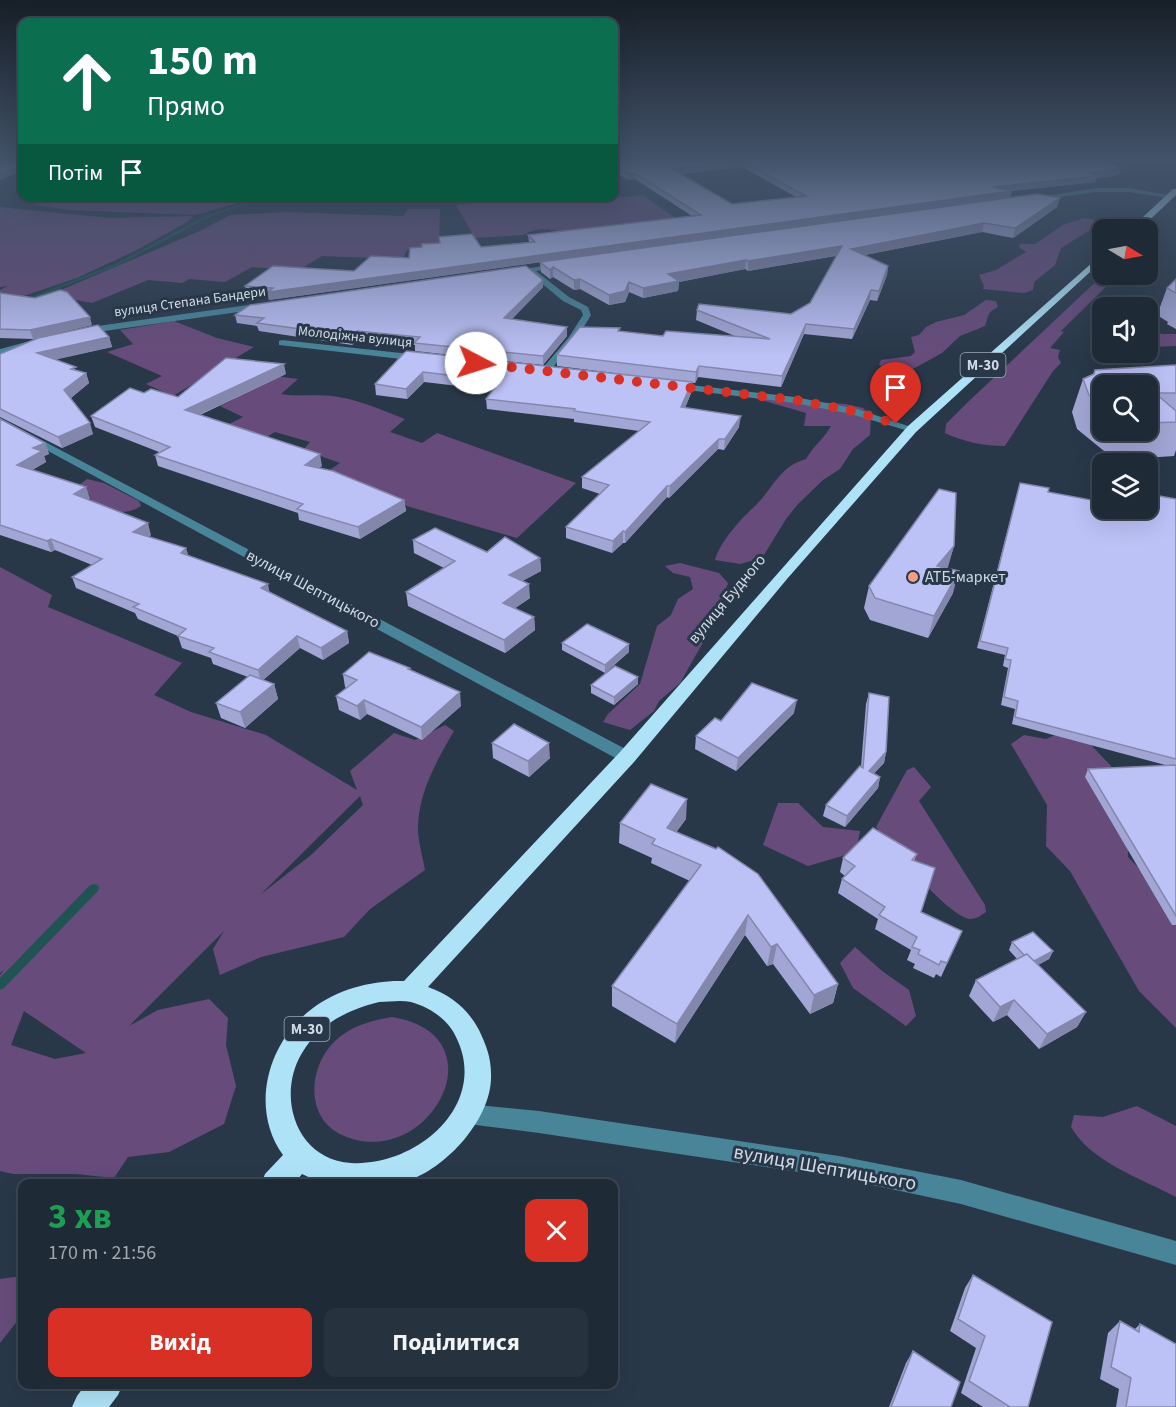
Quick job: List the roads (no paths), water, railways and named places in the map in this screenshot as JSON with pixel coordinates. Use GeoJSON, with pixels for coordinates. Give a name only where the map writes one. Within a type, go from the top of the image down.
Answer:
{"type":"FeatureCollection","features":[{"type":"Feature","properties":{"kind":"highway","name":"вулиця Будного"},"geometry":{"type":"LineString","coordinates":[[409,992],[627,758],[782,576],[912,429],[1092,266]]}},
{"type":"Feature","properties":{"kind":"highway","name":"М-30"},"geometry":{"type":"LineString","coordinates":[[379,992],[409,992],[435,1000],[456,1014],[470,1034],[478,1059],[477,1086],[468,1114],[449,1140],[422,1161],[390,1174],[357,1178],[326,1172],[300,1156],[283,1131],[276,1101],[280,1070],[296,1041],[319,1017],[347,1000],[379,992]]}},
{"type":"Feature","properties":{"kind":"highway"},"geometry":{"type":"LineString","coordinates":[[279,1179],[300,1156]]}},
{"type":"Feature","properties":{"kind":"highway"},"geometry":{"type":"LineString","coordinates":[[88,1407],[102,1389]]}},
{"type":"Feature","properties":{"kind":"street"},"geometry":{"type":"LineString","coordinates":[[506,272],[575,262]]}},
{"type":"Feature","properties":{"kind":"street"},"geometry":{"type":"LineString","coordinates":[[529,269],[567,299],[585,309],[587,315],[573,338],[546,370]]}},
{"type":"Feature","properties":{"kind":"street","name":"вулиця Степана Бандери"},"geometry":{"type":"LineString","coordinates":[[70,334],[277,304]]}},
{"type":"Feature","properties":{"kind":"street"},"geometry":{"type":"LineString","coordinates":[[0,352],[40,342]]}},
{"type":"Feature","properties":{"kind":"street","name":"Молодіжна вулиця"},"geometry":{"type":"LineString","coordinates":[[282,343],[429,359]]}},
{"type":"Feature","properties":{"kind":"street"},"geometry":{"type":"LineString","coordinates":[[534,369],[557,371]]}},
{"type":"Feature","properties":{"kind":"street"},"geometry":{"type":"LineString","coordinates":[[660,384],[795,400],[853,411],[912,429]]}},
{"type":"Feature","properties":{"kind":"street","name":"вулиця Шептицького"},"geometry":{"type":"LineString","coordinates":[[0,421],[627,758]]}},
{"type":"Feature","properties":{"kind":"street","name":"вулиця Шептицького"},"geometry":{"type":"LineString","coordinates":[[468,1114],[539,1122],[839,1167],[961,1192],[1176,1253]]}},
{"type":"Feature","properties":{"kind":"waterway"},"geometry":{"type":"LineString","coordinates":[[0,311],[118,264],[192,225]]}},
{"type":"Feature","properties":{"kind":"waterway"},"geometry":{"type":"LineString","coordinates":[[0,985],[94,888]]}},
{"type":"Feature","properties":{"kind":"place","name":"АТБ-маркет"},"geometry":{"type":"Point","coordinates":[913,577]}}]}
